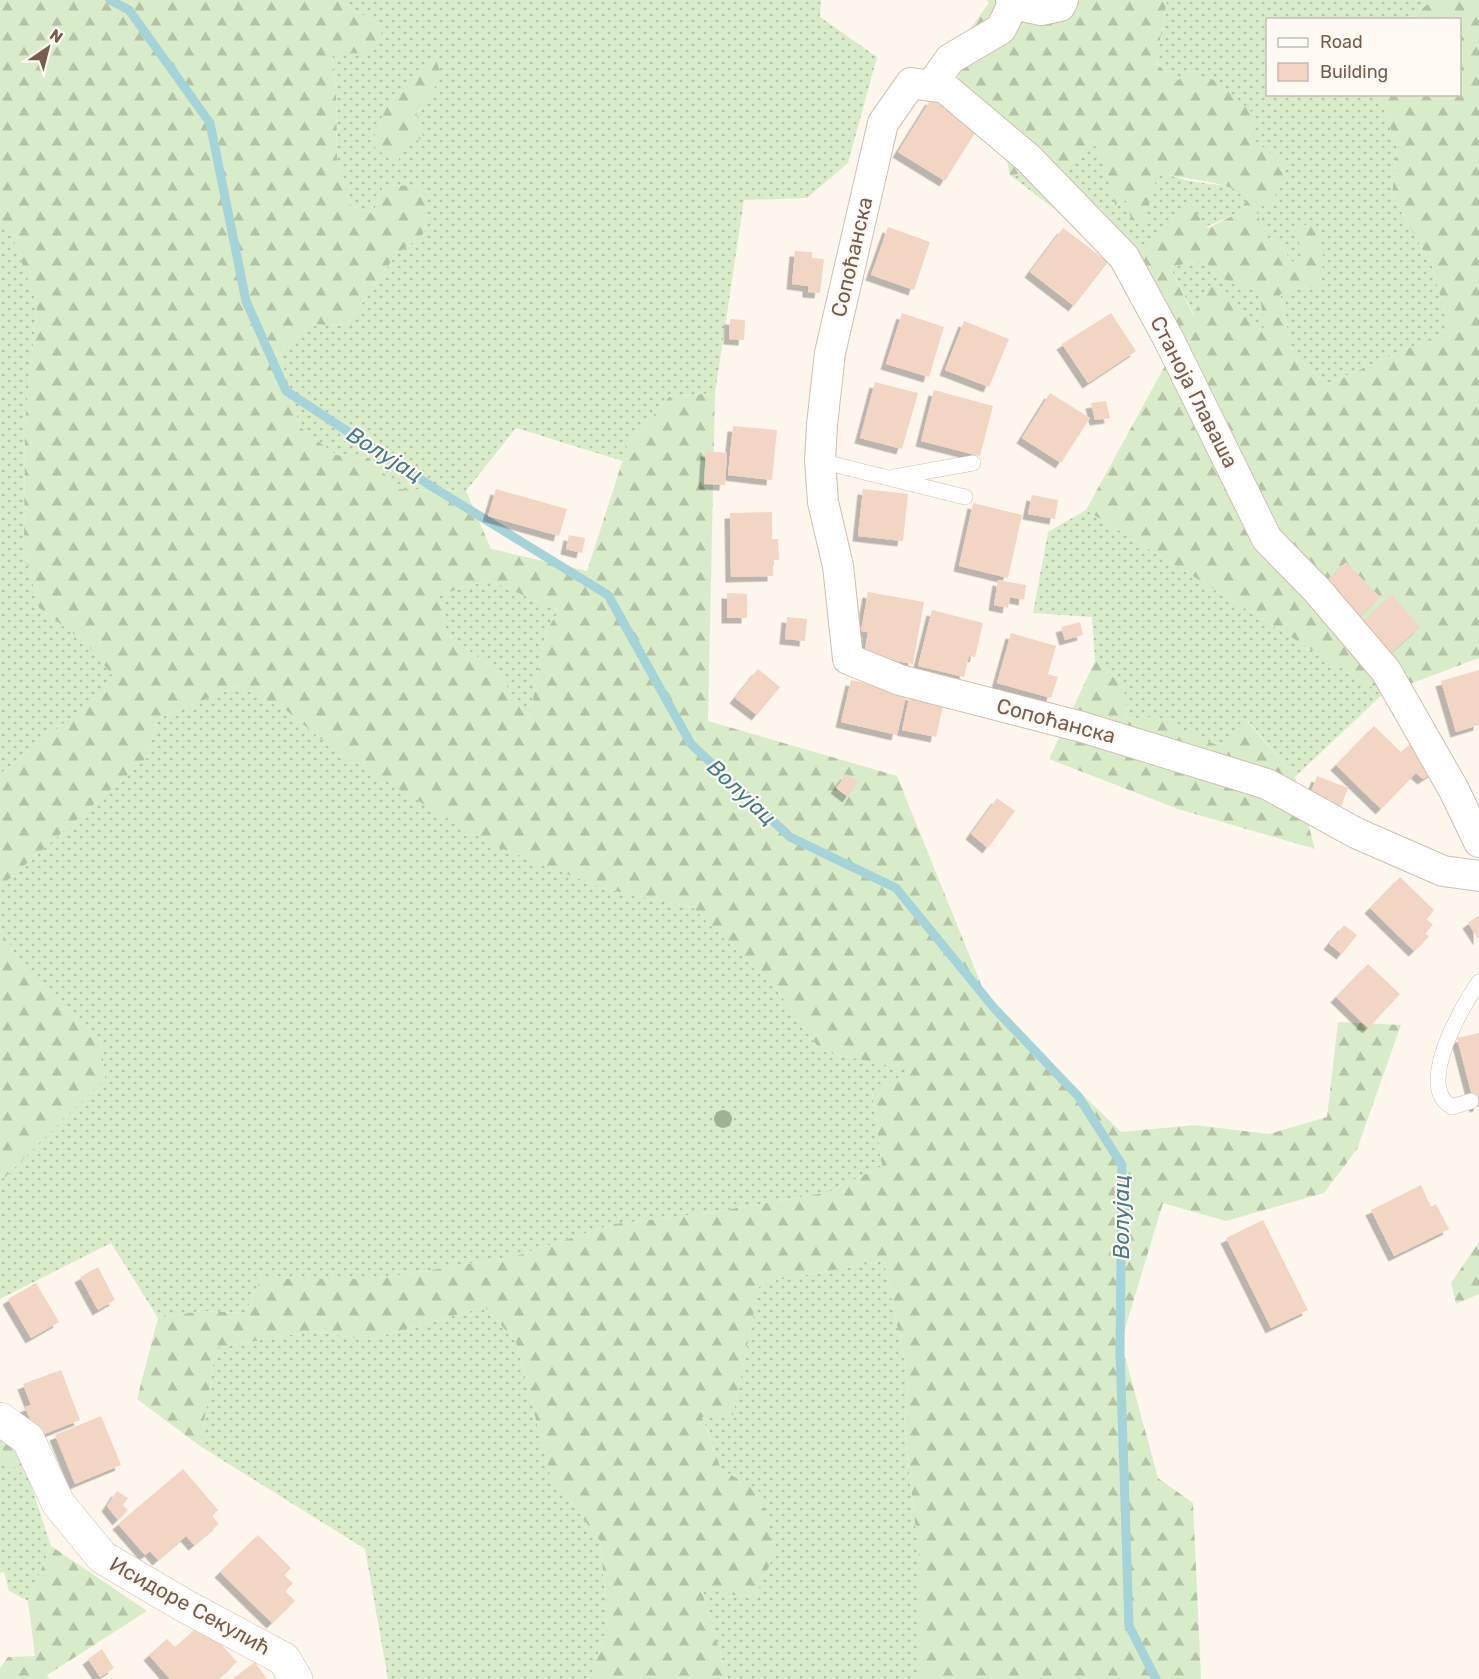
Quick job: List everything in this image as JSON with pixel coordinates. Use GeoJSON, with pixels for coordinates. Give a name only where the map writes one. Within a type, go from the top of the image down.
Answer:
{"type":"FeatureCollection","features":[{"type":"Feature","properties":{"kind":"street"},"geometry":{"type":"LineString","coordinates":[[931,86],[950,59],[1000,29],[1012,2],[1041,10],[1060,6],[1063,0]]}},
{"type":"Feature","properties":{"kind":"street","name":"Сопоћанска"},"geometry":{"type":"LineString","coordinates":[[931,86],[911,83],[883,123],[830,353],[820,461],[823,502],[838,566],[848,659],[900,680],[1082,727],[1267,784],[1356,833],[1443,871],[1479,876]]}},
{"type":"Feature","properties":{"kind":"street","name":"Станоја Главаша"},"geometry":{"type":"LineString","coordinates":[[931,86],[945,88],[1028,158],[1124,257],[1168,338],[1267,539],[1317,590],[1386,670],[1454,790],[1479,842]]}},
{"type":"Feature","properties":{"kind":"street","name":"Исидоре Секулић"},"geometry":{"type":"LineString","coordinates":[[0,1419],[28,1439],[58,1503],[102,1557],[185,1606],[284,1659],[296,1679]]}},
{"type":"Feature","properties":{"kind":"lane"},"geometry":{"type":"LineString","coordinates":[[820,461],[965,496]]}},
{"type":"Feature","properties":{"kind":"lane"},"geometry":{"type":"LineString","coordinates":[[888,478],[974,463]]}},
{"type":"Feature","properties":{"kind":"lane"},"geometry":{"type":"LineString","coordinates":[[1471,1101],[1452,1107],[1443,1103],[1439,1092],[1440,1067],[1448,1036],[1463,1005],[1479,982]]}},
{"type":"Feature","properties":{"kind":"green space"},"geometry":{"type":"Polygon","coordinates":[[[0,0],[338,0],[385,28],[367,53],[332,54],[336,87],[337,158],[350,205],[373,214],[383,186],[419,185],[429,207],[423,234],[396,255],[346,326],[311,324],[280,355],[300,427],[336,455],[369,458],[399,489],[466,491],[491,549],[587,571],[628,444],[669,397],[715,393],[708,721],[897,776],[985,994],[1040,1063],[1083,1095],[1121,1132],[1195,1125],[1269,1134],[1327,1117],[1338,1022],[1401,1025],[1357,1149],[1324,1193],[1226,1221],[1163,1203],[1121,1342],[1158,1478],[1193,1503],[1201,1679],[920,1679],[920,1564],[904,1427],[908,1379],[884,1261],[760,1283],[733,1415],[702,1417],[721,1469],[760,1492],[775,1553],[754,1599],[701,1588],[728,1679],[590,1679],[608,1623],[600,1541],[550,1474],[516,1342],[485,1307],[366,1340],[313,1331],[216,1348],[200,1446],[137,1399],[158,1318],[201,1311],[245,1313],[261,1279],[376,1279],[516,1256],[614,1224],[708,1213],[829,1192],[882,1166],[872,1094],[910,1070],[821,1051],[780,994],[692,907],[605,889],[490,844],[334,750],[287,711],[238,686],[157,719],[148,757],[0,887],[0,774],[117,681],[86,643],[39,608],[24,549],[25,424],[37,305],[9,227],[0,224],[0,0]],[[489,580],[439,595],[447,634],[496,671],[529,719],[546,631],[559,611],[489,580]]]}},
{"type":"Feature","properties":{"kind":"green space"},"geometry":{"type":"Polygon","coordinates":[[[338,0],[821,0],[820,17],[877,57],[848,163],[807,198],[744,200],[715,393],[669,397],[628,444],[623,461],[516,428],[466,491],[399,489],[369,458],[336,455],[300,427],[280,355],[311,324],[346,326],[396,255],[423,234],[429,207],[419,185],[383,186],[373,214],[350,205],[337,158],[336,87],[332,53],[385,28],[338,0]]]}},
{"type":"Feature","properties":{"kind":"green space"},"geometry":{"type":"Polygon","coordinates":[[[987,0],[1167,0],[1156,62],[1175,82],[1190,73],[1217,81],[1254,114],[1252,138],[1287,167],[1269,210],[1251,198],[1266,237],[1281,242],[1291,263],[1303,254],[1293,226],[1315,224],[1323,250],[1322,285],[1280,294],[1293,355],[1327,384],[1450,330],[1432,266],[1392,195],[1397,147],[1379,96],[1461,96],[1461,18],[1410,18],[1433,0],[1479,0],[1479,658],[1383,694],[1086,510],[1178,342],[1101,245],[1117,227],[1144,253],[1188,202],[1208,228],[1236,214],[1250,197],[1229,187],[1158,173],[1143,227],[1131,219],[1127,200],[1115,205],[1110,180],[1093,140],[1065,168],[1010,175],[1004,148],[957,87],[965,36],[989,3],[987,0]],[[1204,260],[1170,267],[1193,315],[1210,285],[1264,331],[1260,292],[1217,277],[1204,260]]]}},
{"type":"Feature","properties":{"kind":"green space"},"geometry":{"type":"Polygon","coordinates":[[[1167,0],[1433,0],[1410,18],[1266,18],[1266,96],[1379,96],[1397,147],[1392,195],[1432,266],[1450,330],[1327,384],[1293,355],[1280,293],[1304,254],[1291,263],[1281,242],[1266,237],[1250,197],[1269,209],[1175,82],[1156,61],[1167,0]]]}},
{"type":"Feature","properties":{"kind":"green space"},"geometry":{"type":"Polygon","coordinates":[[[435,56],[441,75],[430,96],[415,108],[423,137],[401,150],[398,166],[371,144],[395,94],[435,56]]]}},
{"type":"Feature","properties":{"kind":"green space"},"geometry":{"type":"Polygon","coordinates":[[[1093,140],[1110,180],[1115,205],[1127,200],[1142,227],[1158,172],[1189,181],[1234,187],[1250,197],[1236,214],[1144,253],[1101,245],[1010,175],[1065,168],[1093,140]]]}},
{"type":"Feature","properties":{"kind":"green space"},"geometry":{"type":"Polygon","coordinates":[[[0,224],[9,226],[37,305],[25,424],[24,549],[39,608],[86,643],[117,681],[0,774],[0,224]]]}},
{"type":"Feature","properties":{"kind":"green space"},"geometry":{"type":"Polygon","coordinates":[[[1204,260],[1217,277],[1261,292],[1265,332],[1209,286],[1194,315],[1170,267],[1204,260]]]}},
{"type":"Feature","properties":{"kind":"green space"},"geometry":{"type":"Polygon","coordinates":[[[1086,510],[1383,694],[1295,777],[1248,721],[1221,748],[1155,717],[1127,719],[1123,682],[1095,661],[1092,617],[1033,613],[1048,532],[1086,510]]]}},
{"type":"Feature","properties":{"kind":"green space"},"geometry":{"type":"Polygon","coordinates":[[[489,580],[559,611],[546,631],[529,719],[496,671],[447,634],[439,595],[489,580]]]}},
{"type":"Feature","properties":{"kind":"green space"},"geometry":{"type":"Polygon","coordinates":[[[1095,661],[1123,682],[1127,719],[1155,717],[1221,747],[1247,721],[1295,777],[1315,849],[1178,809],[1049,759],[1095,661]]]}},
{"type":"Feature","properties":{"kind":"green space"},"geometry":{"type":"Polygon","coordinates":[[[238,686],[287,711],[334,750],[605,889],[692,907],[780,994],[821,1051],[911,1070],[872,1094],[882,1166],[829,1192],[708,1213],[614,1224],[516,1256],[376,1279],[261,1279],[245,1313],[201,1311],[158,1318],[111,1243],[0,1299],[0,1179],[5,1177],[105,1078],[101,1040],[27,973],[0,930],[0,887],[148,757],[157,719],[238,686]]]}},
{"type":"Feature","properties":{"kind":"green space"},"geometry":{"type":"Polygon","coordinates":[[[0,930],[27,973],[101,1040],[105,1078],[5,1177],[0,1179],[0,930]]]}},
{"type":"Feature","properties":{"kind":"green space"},"geometry":{"type":"Polygon","coordinates":[[[1479,1242],[1479,1294],[1456,1304],[1451,1283],[1479,1242]]]}},
{"type":"Feature","properties":{"kind":"green space"},"geometry":{"type":"Polygon","coordinates":[[[884,1261],[908,1379],[904,1427],[920,1564],[920,1679],[728,1679],[701,1587],[754,1599],[760,1493],[721,1469],[702,1416],[733,1415],[760,1283],[884,1261]]]}},
{"type":"Feature","properties":{"kind":"green space"},"geometry":{"type":"Polygon","coordinates":[[[485,1307],[516,1342],[550,1474],[600,1541],[608,1623],[590,1679],[388,1679],[365,1549],[200,1446],[216,1348],[313,1331],[366,1340],[485,1307]]]}},
{"type":"Feature","properties":{"kind":"green space"},"geometry":{"type":"Polygon","coordinates":[[[0,1419],[29,1479],[0,1455],[0,1419]]]}},
{"type":"Feature","properties":{"kind":"green space"},"geometry":{"type":"Polygon","coordinates":[[[0,1455],[29,1479],[51,1546],[28,1601],[9,1591],[4,1572],[0,1573],[0,1455]]]}},
{"type":"Feature","properties":{"kind":"green space"},"geometry":{"type":"Polygon","coordinates":[[[51,1546],[147,1611],[47,1675],[49,1679],[0,1679],[0,1668],[8,1657],[35,1656],[28,1601],[51,1546]]]}},
{"type":"Feature","properties":{"kind":"building"},"geometry":{"type":"Polygon","coordinates":[[[931,99],[978,128],[945,181],[898,152],[931,99]]]}},
{"type":"Feature","properties":{"kind":"building"},"geometry":{"type":"Polygon","coordinates":[[[888,227],[930,242],[914,290],[871,275],[888,227]]]}},
{"type":"Feature","properties":{"kind":"building"},"geometry":{"type":"Polygon","coordinates":[[[1063,228],[1108,262],[1074,306],[1030,272],[1063,228]]]}},
{"type":"Feature","properties":{"kind":"building"},"geometry":{"type":"Polygon","coordinates":[[[795,251],[812,252],[812,258],[824,259],[820,293],[808,292],[808,286],[792,284],[795,251]]]}},
{"type":"Feature","properties":{"kind":"building"},"geometry":{"type":"Polygon","coordinates":[[[902,313],[944,327],[929,377],[886,364],[902,313]]]}},
{"type":"Feature","properties":{"kind":"building"},"geometry":{"type":"Polygon","coordinates":[[[1111,313],[1136,351],[1088,383],[1062,344],[1111,313]]]}},
{"type":"Feature","properties":{"kind":"building"},"geometry":{"type":"Polygon","coordinates":[[[730,319],[745,320],[744,340],[729,339],[730,319]]]}},
{"type":"Feature","properties":{"kind":"building"},"geometry":{"type":"Polygon","coordinates":[[[964,321],[1009,339],[989,387],[945,370],[964,321]]]}},
{"type":"Feature","properties":{"kind":"building"},"geometry":{"type":"Polygon","coordinates":[[[875,382],[918,393],[902,449],[860,438],[875,382]]]}},
{"type":"Feature","properties":{"kind":"building"},"geometry":{"type":"Polygon","coordinates":[[[934,390],[993,406],[980,456],[921,441],[934,390]]]}},
{"type":"Feature","properties":{"kind":"building"},"geometry":{"type":"Polygon","coordinates":[[[1050,393],[1090,418],[1061,463],[1022,438],[1050,393]]]}},
{"type":"Feature","properties":{"kind":"building"},"geometry":{"type":"Polygon","coordinates":[[[1106,401],[1110,418],[1095,420],[1091,403],[1106,401]]]}},
{"type":"Feature","properties":{"kind":"building"},"geometry":{"type":"Polygon","coordinates":[[[733,426],[777,430],[772,480],[728,475],[733,426]]]}},
{"type":"Feature","properties":{"kind":"building"},"geometry":{"type":"Polygon","coordinates":[[[706,451],[727,453],[725,485],[704,484],[706,451]]]}},
{"type":"Feature","properties":{"kind":"building"},"geometry":{"type":"Polygon","coordinates":[[[496,489],[567,509],[559,536],[488,516],[496,489]]]}},
{"type":"Feature","properties":{"kind":"building"},"geometry":{"type":"Polygon","coordinates":[[[863,489],[908,494],[903,541],[858,536],[863,489]]]}},
{"type":"Feature","properties":{"kind":"building"},"geometry":{"type":"Polygon","coordinates":[[[1032,495],[1058,500],[1055,519],[1028,514],[1032,495]]]}},
{"type":"Feature","properties":{"kind":"building"},"geometry":{"type":"Polygon","coordinates":[[[973,503],[1022,515],[1008,578],[959,566],[973,503]]]}},
{"type":"Feature","properties":{"kind":"building"},"geometry":{"type":"Polygon","coordinates":[[[772,512],[772,539],[778,539],[779,560],[773,560],[773,576],[731,577],[730,513],[772,512]]]}},
{"type":"Feature","properties":{"kind":"building"},"geometry":{"type":"Polygon","coordinates":[[[569,535],[585,538],[582,553],[566,549],[569,535]]]}},
{"type":"Feature","properties":{"kind":"building"},"geometry":{"type":"Polygon","coordinates":[[[1346,562],[1380,597],[1356,621],[1321,586],[1346,562]]]}},
{"type":"Feature","properties":{"kind":"building"},"geometry":{"type":"Polygon","coordinates":[[[998,580],[1026,585],[1024,600],[1010,597],[1008,608],[994,605],[998,580]]]}},
{"type":"Feature","properties":{"kind":"building"},"geometry":{"type":"Polygon","coordinates":[[[868,592],[924,602],[913,664],[864,655],[868,632],[861,631],[868,592]]]}},
{"type":"Feature","properties":{"kind":"building"},"geometry":{"type":"Polygon","coordinates":[[[727,593],[747,594],[747,618],[727,618],[727,593]]]}},
{"type":"Feature","properties":{"kind":"building"},"geometry":{"type":"Polygon","coordinates":[[[1392,595],[1420,627],[1391,653],[1362,622],[1392,595]]]}},
{"type":"Feature","properties":{"kind":"building"},"geometry":{"type":"Polygon","coordinates":[[[932,610],[983,623],[975,657],[969,656],[964,677],[918,666],[932,610]]]}},
{"type":"Feature","properties":{"kind":"building"},"geometry":{"type":"Polygon","coordinates":[[[787,617],[807,619],[805,641],[785,639],[787,617]]]}},
{"type":"Feature","properties":{"kind":"building"},"geometry":{"type":"Polygon","coordinates":[[[1080,622],[1083,635],[1065,640],[1061,627],[1080,622]]]}},
{"type":"Feature","properties":{"kind":"building"},"geometry":{"type":"Polygon","coordinates":[[[1011,633],[1056,646],[1048,674],[1058,677],[1051,698],[997,683],[1011,633]]]}},
{"type":"Feature","properties":{"kind":"building"},"geometry":{"type":"Polygon","coordinates":[[[758,669],[780,687],[757,715],[735,698],[758,669]]]}},
{"type":"Feature","properties":{"kind":"building"},"geometry":{"type":"Polygon","coordinates":[[[1479,670],[1479,725],[1456,732],[1441,681],[1479,670]]]}},
{"type":"Feature","properties":{"kind":"building"},"geometry":{"type":"Polygon","coordinates":[[[851,680],[907,692],[897,735],[841,722],[851,680]]]}},
{"type":"Feature","properties":{"kind":"building"},"geometry":{"type":"Polygon","coordinates":[[[910,694],[944,701],[936,737],[902,730],[910,694]]]}},
{"type":"Feature","properties":{"kind":"building"},"geometry":{"type":"Polygon","coordinates":[[[1374,726],[1401,752],[1417,738],[1438,769],[1423,779],[1416,773],[1381,809],[1336,765],[1374,726]]]}},
{"type":"Feature","properties":{"kind":"building"},"geometry":{"type":"Polygon","coordinates":[[[846,774],[858,782],[848,797],[836,788],[846,774]]]}},
{"type":"Feature","properties":{"kind":"building"},"geometry":{"type":"Polygon","coordinates":[[[1317,776],[1348,788],[1340,809],[1309,797],[1317,776]]]}},
{"type":"Feature","properties":{"kind":"building"},"geometry":{"type":"Polygon","coordinates":[[[997,798],[1015,811],[988,848],[971,834],[997,798]]]}},
{"type":"Feature","properties":{"kind":"building"},"geometry":{"type":"Polygon","coordinates":[[[1400,877],[1434,910],[1427,919],[1433,925],[1425,933],[1429,937],[1414,951],[1370,908],[1400,877]]]}},
{"type":"Feature","properties":{"kind":"building"},"geometry":{"type":"Polygon","coordinates":[[[1479,915],[1479,940],[1468,923],[1479,915]]]}},
{"type":"Feature","properties":{"kind":"building"},"geometry":{"type":"Polygon","coordinates":[[[1344,925],[1357,935],[1342,954],[1329,944],[1344,925]]]}},
{"type":"Feature","properties":{"kind":"building"},"geometry":{"type":"Polygon","coordinates":[[[1368,964],[1400,994],[1368,1028],[1336,997],[1368,964]]]}},
{"type":"Feature","properties":{"kind":"building"},"geometry":{"type":"Polygon","coordinates":[[[1479,1033],[1479,1106],[1475,1107],[1457,1038],[1479,1033]]]}},
{"type":"Feature","properties":{"kind":"building"},"geometry":{"type":"Polygon","coordinates":[[[1421,1185],[1431,1207],[1436,1204],[1449,1229],[1394,1256],[1371,1210],[1421,1185]]]}},
{"type":"Feature","properties":{"kind":"building"},"geometry":{"type":"Polygon","coordinates":[[[1263,1220],[1308,1310],[1271,1328],[1226,1238],[1263,1220]]]}},
{"type":"Feature","properties":{"kind":"building"},"geometry":{"type":"Polygon","coordinates":[[[98,1267],[115,1300],[98,1310],[80,1277],[98,1267]]]}},
{"type":"Feature","properties":{"kind":"building"},"geometry":{"type":"Polygon","coordinates":[[[36,1283],[59,1322],[31,1338],[8,1299],[36,1283]]]}},
{"type":"Feature","properties":{"kind":"building"},"geometry":{"type":"Polygon","coordinates":[[[61,1370],[80,1420],[37,1437],[25,1407],[31,1405],[23,1384],[61,1370]]]}},
{"type":"Feature","properties":{"kind":"building"},"geometry":{"type":"Polygon","coordinates":[[[101,1416],[121,1465],[75,1484],[55,1435],[101,1416]]]}},
{"type":"Feature","properties":{"kind":"building"},"geometry":{"type":"Polygon","coordinates":[[[183,1469],[218,1510],[212,1516],[219,1524],[194,1545],[186,1536],[158,1560],[150,1551],[145,1555],[118,1524],[183,1469]]]}},
{"type":"Feature","properties":{"kind":"building"},"geometry":{"type":"Polygon","coordinates":[[[117,1491],[128,1498],[123,1505],[128,1510],[118,1520],[107,1506],[117,1491]]]}},
{"type":"Feature","properties":{"kind":"building"},"geometry":{"type":"Polygon","coordinates":[[[258,1535],[291,1568],[284,1575],[293,1583],[285,1591],[295,1601],[272,1623],[220,1572],[258,1535]]]}},
{"type":"Feature","properties":{"kind":"building"},"geometry":{"type":"Polygon","coordinates":[[[202,1623],[237,1662],[218,1679],[170,1679],[149,1655],[167,1639],[175,1647],[202,1623]]]}},
{"type":"Feature","properties":{"kind":"building"},"geometry":{"type":"Polygon","coordinates":[[[102,1649],[114,1668],[100,1677],[88,1659],[102,1649]]]}},
{"type":"Feature","properties":{"kind":"building"},"geometry":{"type":"Polygon","coordinates":[[[255,1662],[267,1679],[232,1679],[255,1662]]]}},
{"type":"Feature","properties":{"kind":"waterway","name":"Волујац"},"geometry":{"type":"LineString","coordinates":[[110,0],[129,10],[210,123],[246,301],[286,391],[431,486],[608,595],[691,744],[790,837],[896,888],[994,1008],[1078,1096],[1122,1165],[1120,1352],[1129,1626],[1156,1679]]}}]}
